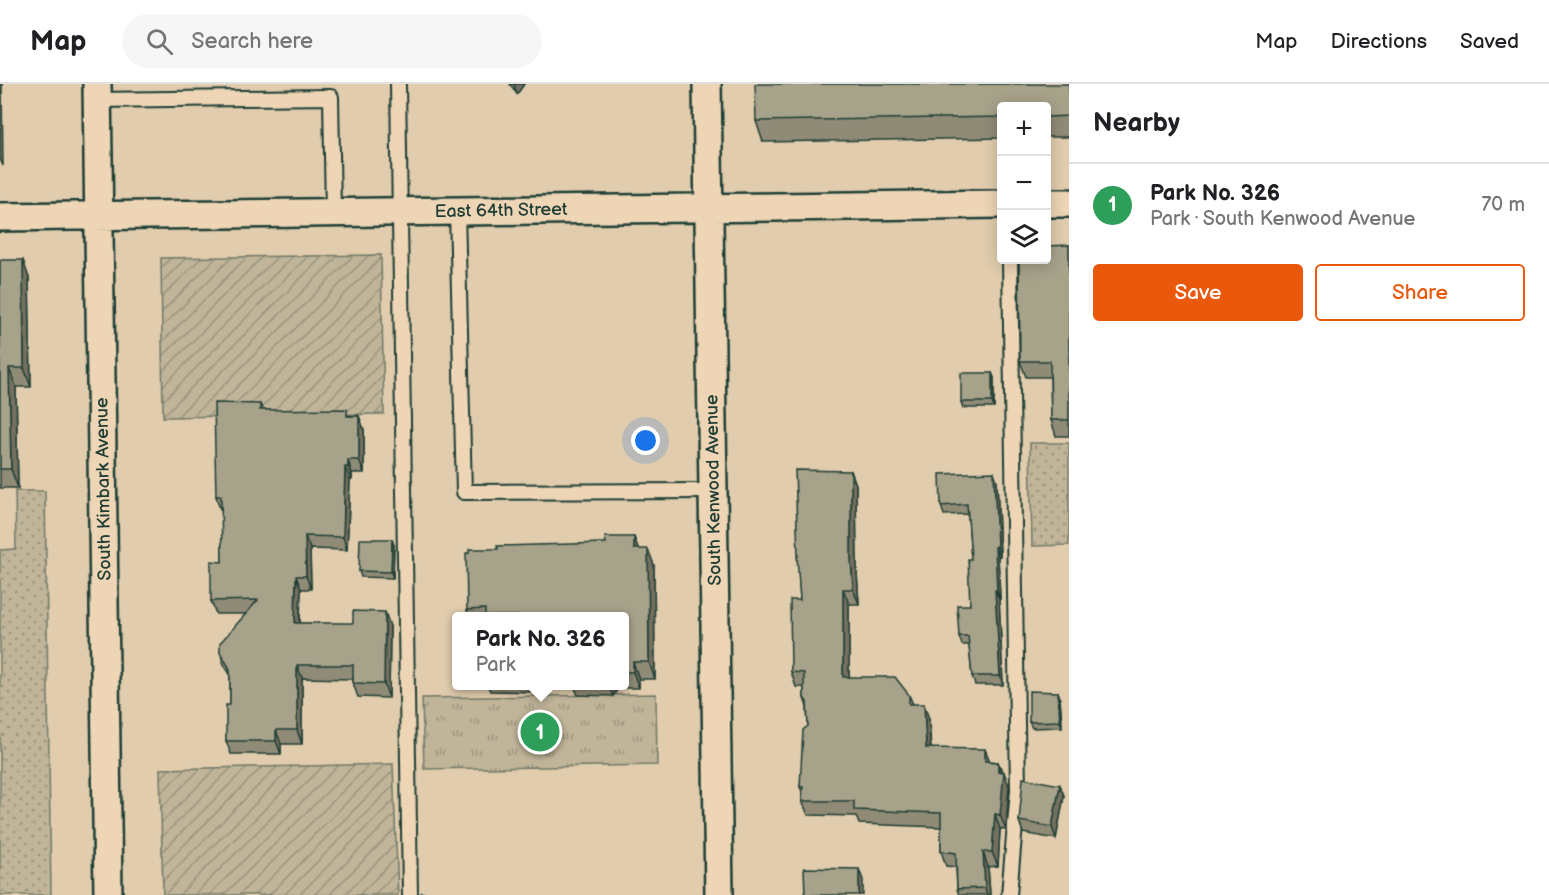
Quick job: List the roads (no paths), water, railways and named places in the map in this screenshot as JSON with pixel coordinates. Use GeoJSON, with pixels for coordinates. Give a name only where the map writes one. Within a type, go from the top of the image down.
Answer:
{"type":"FeatureCollection","features":[{"type":"Feature","properties":{"kind":"street","name":"South Kenwood Avenue"},"geometry":{"type":"LineString","coordinates":[[707,84],[719,895]]}},
{"type":"Feature","properties":{"kind":"street","name":"South Kimbark Avenue"},"geometry":{"type":"LineString","coordinates":[[97,92],[108,895]]}},
{"type":"Feature","properties":{"kind":"street"},"geometry":{"type":"LineString","coordinates":[[1051,203],[1069,203]]}},
{"type":"Feature","properties":{"kind":"street","name":"East 64th Street"},"geometry":{"type":"LineString","coordinates":[[0,217],[997,204]]}},
{"type":"Feature","properties":{"kind":"lane"},"geometry":{"type":"LineString","coordinates":[[398,84],[410,895]]}},
{"type":"Feature","properties":{"kind":"lane"},"geometry":{"type":"LineString","coordinates":[[97,92],[331,97],[333,212]]}},
{"type":"Feature","properties":{"kind":"lane"},"geometry":{"type":"LineString","coordinates":[[457,211],[464,492],[713,491]]}},
{"type":"Feature","properties":{"kind":"lane"},"geometry":{"type":"LineString","coordinates":[[1009,895],[1018,790],[1010,264]]}},
{"type":"Feature","properties":{"kind":"place","name":"Park No. 326"},"geometry":{"type":"Point","coordinates":[540,732]}}]}
